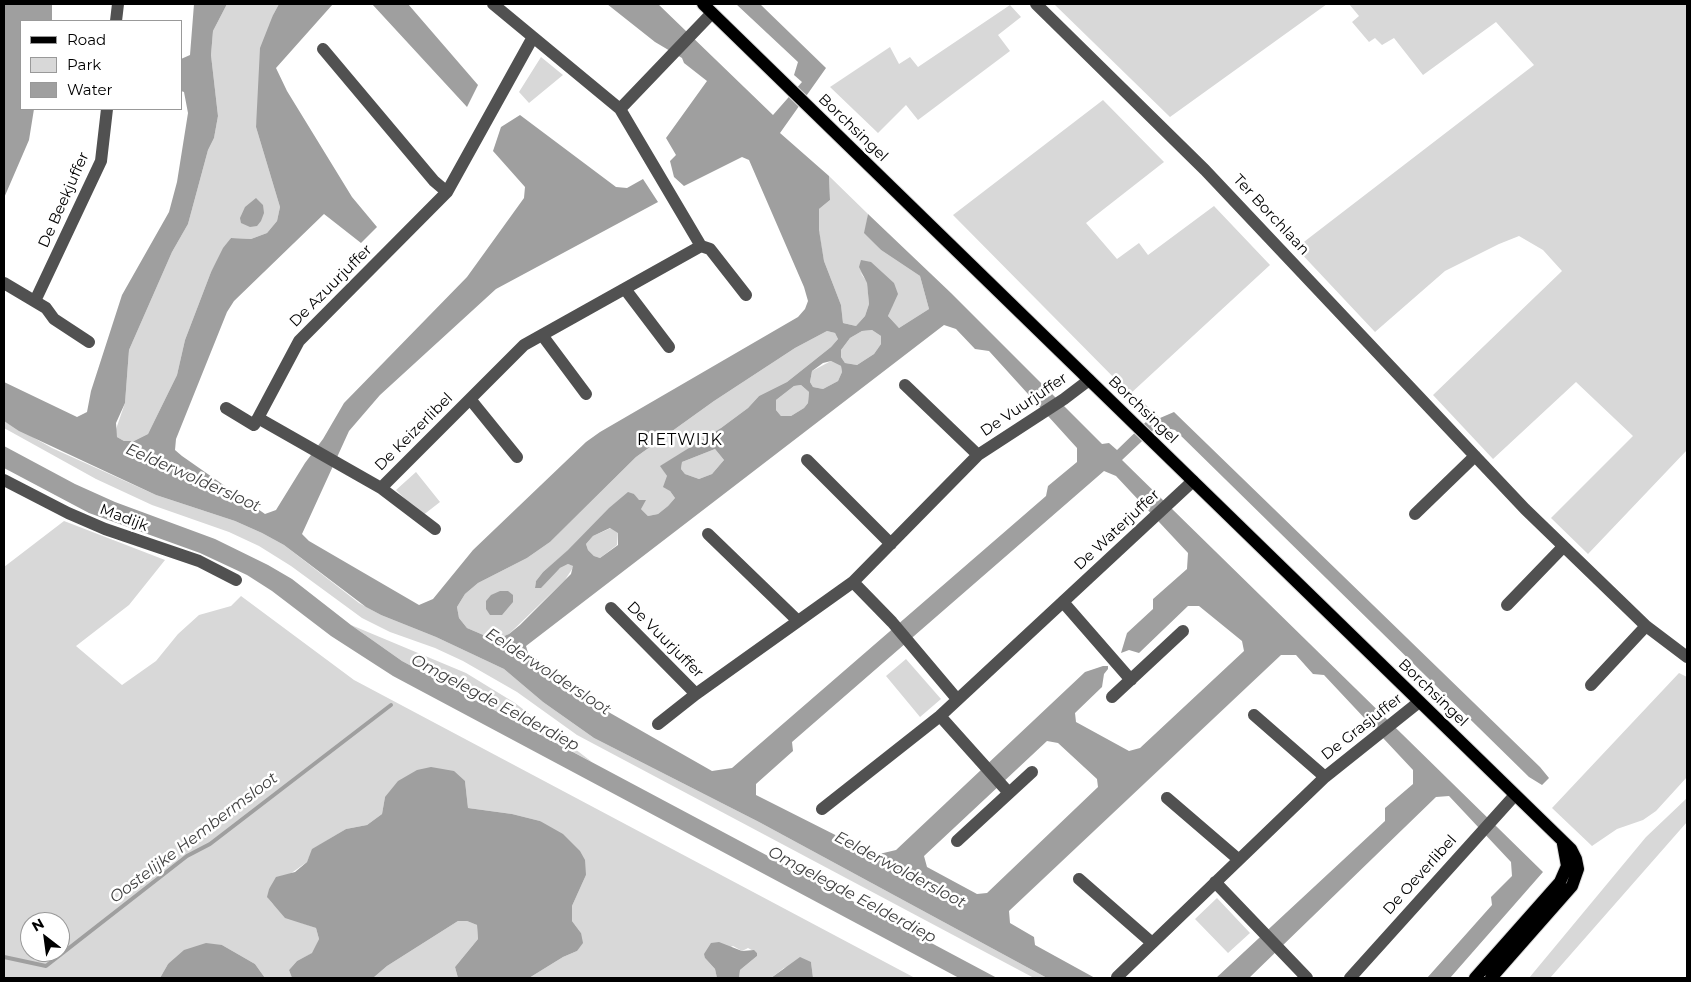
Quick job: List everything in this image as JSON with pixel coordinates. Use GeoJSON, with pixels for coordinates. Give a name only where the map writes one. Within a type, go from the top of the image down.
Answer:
{"type":"FeatureCollection","features":[{"type":"Feature","properties":{"kind":"main road","name":"Borchsingel"},"geometry":{"type":"LineString","coordinates":[[703,4],[1571,849],[1578,869],[1575,879],[1565,894],[1491,978]]}},
{"type":"Feature","properties":{"kind":"main road"},"geometry":{"type":"LineString","coordinates":[[1475,978],[1564,875],[1567,866],[1561,840]]}},
{"type":"Feature","properties":{"kind":"street"},"geometry":{"type":"LineString","coordinates":[[116,20],[118,4]]}},
{"type":"Feature","properties":{"kind":"street"},"geometry":{"type":"LineString","coordinates":[[493,4],[620,109],[701,246],[710,249],[746,295]]}},
{"type":"Feature","properties":{"kind":"street","name":"Ter Borchlaan"},"geometry":{"type":"LineString","coordinates":[[1036,4],[1205,170],[1563,548],[1646,626],[1687,657]]}},
{"type":"Feature","properties":{"kind":"street"},"geometry":{"type":"LineString","coordinates":[[620,109],[712,13]]}},
{"type":"Feature","properties":{"kind":"street","name":"De Azuurjuffer"},"geometry":{"type":"LineString","coordinates":[[258,418],[299,341],[447,192],[533,38]]}},
{"type":"Feature","properties":{"kind":"street"},"geometry":{"type":"LineString","coordinates":[[324,49],[434,181],[447,192]]}},
{"type":"Feature","properties":{"kind":"street","name":"De Beekjuffer"},"geometry":{"type":"LineString","coordinates":[[35,301],[102,161],[107,110]]}},
{"type":"Feature","properties":{"kind":"street","name":"De Keizerlibel"},"geometry":{"type":"LineString","coordinates":[[381,488],[524,345],[701,246]]}},
{"type":"Feature","properties":{"kind":"street"},"geometry":{"type":"LineString","coordinates":[[4,284],[46,308],[54,319],[89,342]]}},
{"type":"Feature","properties":{"kind":"street"},"geometry":{"type":"LineString","coordinates":[[625,289],[669,347]]}},
{"type":"Feature","properties":{"kind":"street"},"geometry":{"type":"LineString","coordinates":[[542,335],[586,394]]}},
{"type":"Feature","properties":{"kind":"street","name":"De Vuurjuffer"},"geometry":{"type":"LineString","coordinates":[[658,724],[797,620],[853,582],[978,456],[1064,399],[1088,380]]}},
{"type":"Feature","properties":{"kind":"street","name":"De Vuurjuffer"},"geometry":{"type":"LineString","coordinates":[[905,385],[978,456]]}},
{"type":"Feature","properties":{"kind":"street","name":"De Keizerlibel"},"geometry":{"type":"LineString","coordinates":[[470,399],[517,457]]}},
{"type":"Feature","properties":{"kind":"street"},"geometry":{"type":"LineString","coordinates":[[226,408],[254,425],[258,418]]}},
{"type":"Feature","properties":{"kind":"street","name":"De Keizerlibel"},"geometry":{"type":"LineString","coordinates":[[258,418],[381,488],[434,529]]}},
{"type":"Feature","properties":{"kind":"street"},"geometry":{"type":"LineString","coordinates":[[1415,514],[1474,456]]}},
{"type":"Feature","properties":{"kind":"street"},"geometry":{"type":"LineString","coordinates":[[807,460],[891,544]]}},
{"type":"Feature","properties":{"kind":"street","name":"Madijk"},"geometry":{"type":"LineString","coordinates":[[4,480],[68,513],[105,529],[198,561],[236,580]]}},
{"type":"Feature","properties":{"kind":"street","name":"De Waterjuffer"},"geometry":{"type":"LineString","coordinates":[[822,809],[940,716],[1193,481]]}},
{"type":"Feature","properties":{"kind":"street"},"geometry":{"type":"LineString","coordinates":[[708,534],[797,620]]}},
{"type":"Feature","properties":{"kind":"street"},"geometry":{"type":"LineString","coordinates":[[1507,605],[1563,548]]}},
{"type":"Feature","properties":{"kind":"street"},"geometry":{"type":"LineString","coordinates":[[853,582],[914,646],[957,700]]}},
{"type":"Feature","properties":{"kind":"street"},"geometry":{"type":"LineString","coordinates":[[1063,602],[1131,680]]}},
{"type":"Feature","properties":{"kind":"street","name":"De Vuurjuffer"},"geometry":{"type":"LineString","coordinates":[[611,608],[696,694]]}},
{"type":"Feature","properties":{"kind":"street"},"geometry":{"type":"LineString","coordinates":[[1591,685],[1646,626]]}},
{"type":"Feature","properties":{"kind":"street"},"geometry":{"type":"LineString","coordinates":[[1112,697],[1182,631]]}},
{"type":"Feature","properties":{"kind":"street","name":"De Grasjuffer"},"geometry":{"type":"LineString","coordinates":[[1117,977],[1151,942],[1325,777],[1420,702]]}},
{"type":"Feature","properties":{"kind":"street"},"geometry":{"type":"LineString","coordinates":[[940,716],[1006,789]]}},
{"type":"Feature","properties":{"kind":"street","name":"De Grasjuffer"},"geometry":{"type":"LineString","coordinates":[[1254,716],[1325,777]]}},
{"type":"Feature","properties":{"kind":"street"},"geometry":{"type":"LineString","coordinates":[[956,841],[1006,789],[1032,772]]}},
{"type":"Feature","properties":{"kind":"street","name":"De Oeverlibel"},"geometry":{"type":"LineString","coordinates":[[1350,978],[1494,816],[1515,795]]}},
{"type":"Feature","properties":{"kind":"street"},"geometry":{"type":"LineString","coordinates":[[1167,798],[1238,859]]}},
{"type":"Feature","properties":{"kind":"street"},"geometry":{"type":"LineString","coordinates":[[1079,879],[1151,942]]}},
{"type":"Feature","properties":{"kind":"street"},"geometry":{"type":"LineString","coordinates":[[1215,882],[1307,978]]}},
{"type":"Feature","properties":{"kind":"green space"},"geometry":{"type":"Polygon","coordinates":[[[227,4],[279,4],[273,15],[256,127],[280,207],[277,221],[267,233],[251,239],[231,238],[211,272],[185,340],[177,375],[148,434],[134,441],[124,441],[117,437],[115,432],[125,403],[129,350],[172,252],[188,224],[208,150],[214,138],[218,116],[211,55],[213,31],[227,4]]]}},
{"type":"Feature","properties":{"kind":"green space"},"geometry":{"type":"Polygon","coordinates":[[[1054,4],[1327,4],[1170,117],[1054,4]]]}},
{"type":"Feature","properties":{"kind":"green space"},"geometry":{"type":"Polygon","coordinates":[[[1349,4],[1687,4],[1687,450],[1588,554],[1551,518],[1633,436],[1576,382],[1493,459],[1433,395],[1562,271],[1543,250],[1519,236],[1499,244],[1445,271],[1375,332],[1296,248],[1534,65],[1496,22],[1423,75],[1394,38],[1382,45],[1375,38],[1369,42],[1352,22],[1359,16],[1349,4]]]}},
{"type":"Feature","properties":{"kind":"green space"},"geometry":{"type":"Polygon","coordinates":[[[1010,5],[1021,17],[998,35],[1010,51],[918,120],[906,105],[878,133],[830,87],[890,47],[899,64],[910,57],[918,67],[1010,5]]]}},
{"type":"Feature","properties":{"kind":"green space"},"geometry":{"type":"Polygon","coordinates":[[[541,57],[563,75],[529,103],[519,92],[541,57]]]}},
{"type":"Feature","properties":{"kind":"green space"},"geometry":{"type":"Polygon","coordinates":[[[1103,100],[1164,162],[1086,223],[1117,259],[1139,243],[1148,255],[1214,206],[1270,265],[1130,394],[953,215],[1103,100]]]}},
{"type":"Feature","properties":{"kind":"green space"},"geometry":{"type":"Polygon","coordinates":[[[829,176],[868,214],[865,233],[881,250],[920,276],[929,309],[899,328],[888,316],[892,306],[860,272],[867,282],[869,304],[865,316],[856,326],[843,323],[841,305],[824,261],[819,232],[819,209],[830,200],[829,176]]]}},
{"type":"Feature","properties":{"kind":"green space"},"geometry":{"type":"Polygon","coordinates":[[[872,330],[881,336],[881,344],[874,354],[857,365],[845,363],[841,357],[841,350],[850,338],[862,331],[872,330]]]}},
{"type":"Feature","properties":{"kind":"green space"},"geometry":{"type":"Polygon","coordinates":[[[827,331],[835,333],[838,339],[831,347],[787,382],[759,396],[748,408],[721,428],[661,466],[667,476],[670,491],[675,498],[668,506],[658,514],[648,516],[641,509],[634,494],[543,572],[536,581],[535,588],[560,568],[568,564],[574,566],[565,580],[509,634],[495,640],[467,628],[459,618],[457,607],[465,594],[478,583],[527,558],[550,542],[636,457],[714,401],[795,348],[827,331]]]}},
{"type":"Feature","properties":{"kind":"green space"},"geometry":{"type":"Polygon","coordinates":[[[831,361],[841,366],[842,372],[838,381],[823,389],[813,387],[810,382],[812,371],[831,361]]]}},
{"type":"Feature","properties":{"kind":"green space"},"geometry":{"type":"Polygon","coordinates":[[[801,385],[809,392],[808,403],[804,408],[791,416],[781,416],[776,410],[776,400],[794,386],[801,385]]]}},
{"type":"Feature","properties":{"kind":"green space"},"geometry":{"type":"Polygon","coordinates":[[[4,421],[52,448],[156,495],[235,521],[262,533],[284,545],[359,603],[381,615],[436,637],[504,669],[543,702],[594,738],[759,822],[1047,978],[1034,978],[577,735],[517,692],[463,661],[435,648],[390,632],[362,618],[291,566],[259,546],[229,532],[152,505],[96,479],[4,428],[4,421]]]}},
{"type":"Feature","properties":{"kind":"green space"},"geometry":{"type":"Polygon","coordinates":[[[715,449],[724,460],[712,474],[699,479],[685,474],[681,469],[682,462],[715,449]]]}},
{"type":"Feature","properties":{"kind":"green space"},"geometry":{"type":"Polygon","coordinates":[[[416,472],[440,502],[422,516],[396,490],[416,472]]]}},
{"type":"Feature","properties":{"kind":"green space"},"geometry":{"type":"Polygon","coordinates":[[[64,521],[165,560],[129,605],[76,646],[122,685],[156,661],[178,634],[199,615],[231,606],[241,596],[354,680],[915,978],[813,978],[811,962],[784,968],[771,978],[739,978],[740,970],[757,956],[757,953],[748,948],[742,951],[733,946],[705,958],[715,969],[717,978],[529,978],[563,957],[577,951],[581,933],[572,921],[572,906],[586,875],[540,821],[512,814],[468,808],[465,781],[385,797],[382,814],[367,825],[346,829],[313,849],[307,862],[269,889],[268,898],[273,904],[302,923],[316,928],[319,939],[313,953],[297,961],[289,970],[292,978],[265,978],[255,964],[222,945],[168,964],[160,978],[4,978],[4,567],[64,521]]]}},
{"type":"Feature","properties":{"kind":"green space"},"geometry":{"type":"Polygon","coordinates":[[[611,528],[618,532],[617,545],[600,558],[594,556],[588,550],[586,544],[593,536],[611,528]]]}},
{"type":"Feature","properties":{"kind":"green space"},"geometry":{"type":"Polygon","coordinates":[[[351,625],[466,673],[515,703],[592,762],[402,661],[351,625]]]}},
{"type":"Feature","properties":{"kind":"green space"},"geometry":{"type":"Polygon","coordinates":[[[906,659],[941,699],[920,717],[886,676],[906,659]]]}},
{"type":"Feature","properties":{"kind":"green space"},"geometry":{"type":"Polygon","coordinates":[[[1679,673],[1687,677],[1687,777],[1656,811],[1643,820],[1617,829],[1592,846],[1552,808],[1679,673]]]}},
{"type":"Feature","properties":{"kind":"green space"},"geometry":{"type":"Polygon","coordinates":[[[1687,798],[1687,822],[1550,978],[1529,978],[1646,837],[1687,798]]]}},
{"type":"Feature","properties":{"kind":"green space"},"geometry":{"type":"Polygon","coordinates":[[[1217,898],[1250,933],[1228,953],[1195,919],[1217,898]]]}},
{"type":"Feature","properties":{"kind":"green space"},"geometry":{"type":"Polygon","coordinates":[[[458,921],[467,921],[477,925],[478,939],[455,967],[458,978],[373,978],[387,966],[458,921]]]}},
{"type":"Feature","properties":{"kind":"water"},"geometry":{"type":"Polygon","coordinates":[[[52,4],[52,20],[20,20],[20,110],[34,110],[29,140],[4,198],[4,5],[52,4]]]}},
{"type":"Feature","properties":{"kind":"water","name":"Eelderwoldersloot"},"geometry":{"type":"Polygon","coordinates":[[[194,4],[227,4],[213,31],[211,55],[218,116],[214,138],[208,150],[188,224],[172,252],[129,350],[125,403],[116,423],[117,437],[124,441],[134,441],[148,434],[177,375],[185,340],[211,272],[223,248],[231,238],[251,239],[267,233],[277,221],[280,207],[256,127],[260,48],[273,15],[279,4],[333,4],[276,68],[287,91],[352,197],[377,227],[361,243],[324,214],[234,301],[227,312],[176,439],[175,450],[182,456],[265,514],[276,510],[305,463],[323,439],[344,403],[467,277],[524,198],[525,187],[493,151],[501,127],[520,115],[616,187],[627,188],[643,179],[658,202],[496,289],[380,395],[349,431],[302,534],[309,541],[419,605],[433,599],[473,550],[586,442],[600,432],[798,317],[805,309],[808,301],[804,287],[749,160],[742,157],[684,186],[674,177],[670,161],[676,155],[666,138],[707,81],[684,63],[682,58],[655,42],[607,4],[658,4],[773,115],[802,82],[794,75],[798,62],[736,4],[760,4],[826,68],[780,133],[829,176],[830,200],[819,209],[819,230],[824,261],[841,305],[843,323],[856,326],[865,316],[869,304],[867,283],[859,267],[861,260],[871,262],[894,283],[898,294],[888,316],[899,328],[929,309],[920,276],[881,250],[864,233],[868,214],[951,293],[1102,444],[1109,443],[1117,450],[1148,420],[1142,412],[1138,398],[1160,418],[1174,412],[1540,767],[1549,778],[1542,785],[1529,777],[1175,430],[1158,426],[1122,460],[1543,872],[1450,978],[1427,978],[1492,905],[1491,897],[1512,876],[1511,862],[1449,796],[1436,797],[1249,978],[1216,978],[1385,821],[1385,808],[1413,784],[1413,770],[1324,675],[1313,674],[1296,655],[1281,655],[1009,911],[1010,923],[1034,937],[1035,945],[1095,978],[1047,978],[759,822],[594,738],[543,702],[504,669],[366,607],[284,545],[262,533],[235,521],[156,495],[19,431],[4,421],[4,382],[77,417],[87,412],[91,391],[122,295],[169,212],[177,182],[188,113],[184,92],[182,91],[182,59],[190,55],[194,4]],[[944,325],[526,646],[528,653],[560,676],[561,685],[712,771],[732,768],[1046,496],[1048,486],[1077,462],[1077,448],[989,351],[975,349],[956,329],[944,325]],[[872,330],[862,331],[850,338],[841,350],[841,357],[845,363],[857,365],[874,354],[881,344],[881,336],[872,330]],[[827,331],[795,348],[714,401],[636,457],[550,542],[527,558],[478,583],[465,594],[457,607],[459,618],[467,628],[495,640],[509,634],[571,574],[573,566],[568,564],[560,568],[541,588],[535,588],[536,581],[543,572],[568,550],[609,508],[628,492],[634,494],[639,500],[646,500],[641,509],[648,516],[658,514],[675,498],[670,491],[663,487],[667,476],[660,466],[721,428],[748,408],[759,396],[787,382],[831,347],[838,339],[835,333],[827,331]],[[831,361],[823,363],[812,371],[810,382],[813,387],[823,389],[838,381],[842,372],[841,366],[831,361]],[[801,385],[794,386],[776,400],[776,410],[781,416],[791,416],[804,408],[808,403],[809,392],[801,385]],[[715,449],[682,462],[681,469],[685,474],[699,479],[712,474],[724,460],[715,449]],[[1104,471],[792,742],[793,751],[756,784],[756,795],[875,855],[896,850],[1085,672],[1108,666],[1104,674],[1102,687],[1075,713],[1076,722],[1129,751],[1140,748],[1244,651],[1242,641],[1199,606],[1188,606],[1139,653],[1129,650],[1121,653],[1127,633],[1153,609],[1153,599],[1187,569],[1188,553],[1116,476],[1104,471]],[[610,528],[593,536],[586,544],[588,550],[594,556],[600,558],[618,545],[618,533],[610,528]],[[1047,741],[924,856],[927,867],[977,894],[987,893],[1098,787],[1097,779],[1058,743],[1047,741]]]}},
{"type":"Feature","properties":{"kind":"water"},"geometry":{"type":"Polygon","coordinates":[[[372,4],[408,4],[478,85],[467,107],[372,4]]]}},
{"type":"Feature","properties":{"kind":"water"},"geometry":{"type":"Polygon","coordinates":[[[256,198],[263,205],[264,213],[257,226],[250,227],[241,223],[240,218],[245,207],[256,198]]]}},
{"type":"Feature","properties":{"kind":"water"},"geometry":{"type":"Polygon","coordinates":[[[4,446],[75,484],[115,502],[215,539],[268,565],[292,579],[351,625],[402,661],[997,978],[959,978],[393,676],[331,636],[272,591],[247,575],[200,553],[89,513],[4,468],[4,446]]]}},
{"type":"Feature","properties":{"kind":"water"},"geometry":{"type":"Polygon","coordinates":[[[500,591],[508,591],[513,595],[513,602],[502,615],[490,615],[486,609],[486,601],[491,595],[500,591]]]}},
{"type":"Feature","properties":{"kind":"water"},"geometry":{"type":"Polygon","coordinates":[[[431,767],[454,771],[465,781],[468,808],[512,814],[540,821],[563,834],[580,851],[585,860],[586,875],[572,906],[572,921],[581,933],[583,943],[577,951],[563,957],[529,978],[458,978],[455,967],[478,939],[477,925],[467,921],[458,921],[387,966],[373,978],[292,978],[289,970],[297,961],[312,953],[319,939],[316,928],[285,918],[267,897],[276,877],[295,872],[307,862],[312,849],[346,829],[367,825],[382,814],[385,797],[398,781],[417,770],[431,767]]]}},
{"type":"Feature","properties":{"kind":"water"},"geometry":{"type":"Polygon","coordinates":[[[719,942],[742,951],[754,950],[757,953],[757,956],[740,970],[739,978],[717,978],[715,969],[705,958],[704,954],[711,943],[719,942]]]}},
{"type":"Feature","properties":{"kind":"water"},"geometry":{"type":"Polygon","coordinates":[[[206,943],[222,945],[255,964],[265,978],[160,978],[168,964],[184,950],[206,943]]]}},
{"type":"Feature","properties":{"kind":"water"},"geometry":{"type":"Polygon","coordinates":[[[800,957],[811,962],[813,978],[771,978],[800,957]]]}},
{"type":"Feature","properties":{"kind":"waterway","name":"Oostelijke Hembermsloot"},"geometry":{"type":"LineString","coordinates":[[4,957],[46,966],[187,856],[210,844],[391,705]]}},
{"type":"Feature","properties":{"kind":"district","name":"RIETWIJK"},"geometry":{"type":"Point","coordinates":[680,440]}},
{"type":"Feature","properties":{"kind":"water label","name":"Omgelegde Eelderdiep"},"geometry":{"type":"Point","coordinates":[495,703]}},
{"type":"Feature","properties":{"kind":"water label","name":"Omgelegde Eelderdiep"},"geometry":{"type":"Point","coordinates":[852,895]}}]}
